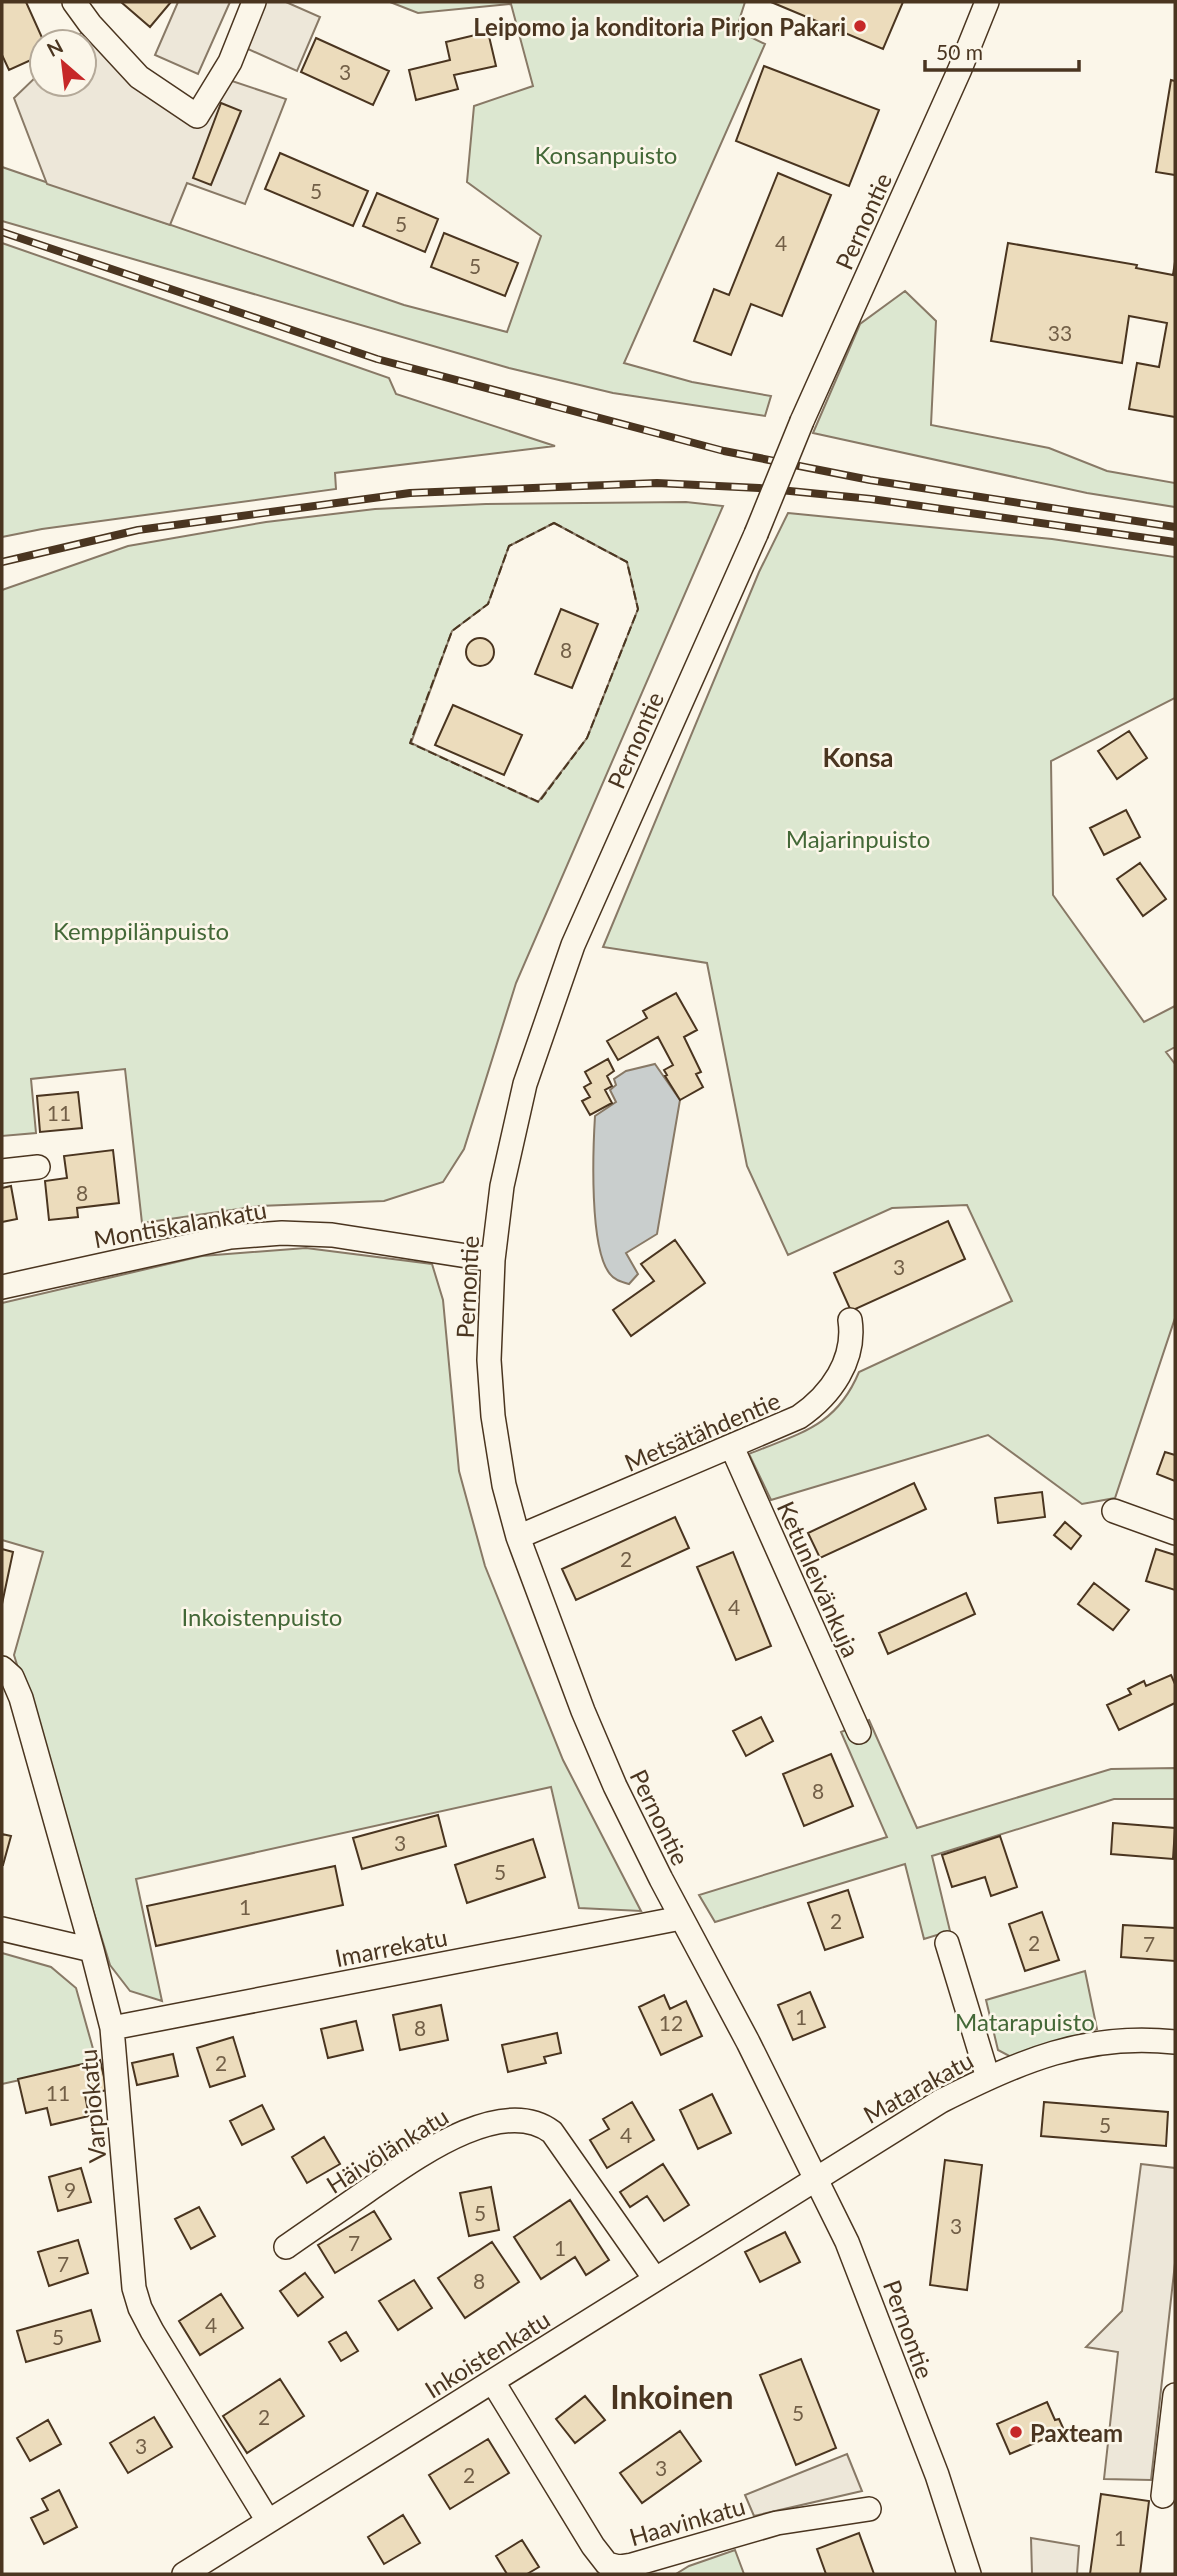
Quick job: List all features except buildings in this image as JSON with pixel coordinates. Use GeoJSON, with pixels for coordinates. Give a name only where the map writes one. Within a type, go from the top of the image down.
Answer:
{"type":"FeatureCollection","features":[{"type":"Feature","properties":{"kind":"street"},"geometry":{"type":"LineString","coordinates":[[74,2],[90,24],[139,77],[197,116],[230,62],[254,2]]}},
{"type":"Feature","properties":{"kind":"street","name":"Pernontie"},"geometry":{"type":"LineString","coordinates":[[969,2574],[937,2476],[865,2285],[816,2178],[748,2042],[681,1918],[615,1786],[583,1711],[518,1537],[504,1485],[493,1416],[489,1360],[493,1260],[512,1133],[525,1084],[564,971],[987,2]]}},
{"type":"Feature","properties":{"kind":"street"},"geometry":{"type":"LineString","coordinates":[[2,1171],[38,1167]]}},
{"type":"Feature","properties":{"kind":"street","name":"Montiskalankatu"},"geometry":{"type":"LineString","coordinates":[[2,1287],[230,1237],[282,1233],[332,1235],[493,1260]]}},
{"type":"Feature","properties":{"kind":"street","name":"Metsätähdentie"},"geometry":{"type":"LineString","coordinates":[[518,1537],[799,1418],[817,1405],[832,1387],[844,1365],[853,1337],[850,1320]]}},
{"type":"Feature","properties":{"kind":"street","name":"Ketunleivänkuja"},"geometry":{"type":"LineString","coordinates":[[732,1447],[859,1732]]}},
{"type":"Feature","properties":{"kind":"street"},"geometry":{"type":"LineString","coordinates":[[1114,1511],[1175,1533]]}},
{"type":"Feature","properties":{"kind":"street","name":"Varpiokatu"},"geometry":{"type":"LineString","coordinates":[[2,1668],[17,1685],[112,2028],[134,2288],[140,2308],[268,2521]]}},
{"type":"Feature","properties":{"kind":"street","name":"Imarrekatu"},"geometry":{"type":"LineString","coordinates":[[112,2028],[681,1918]]}},
{"type":"Feature","properties":{"kind":"street"},"geometry":{"type":"LineString","coordinates":[[2,1929],[92,1950]]}},
{"type":"Feature","properties":{"kind":"street"},"geometry":{"type":"LineString","coordinates":[[947,1942],[988,2078]]}},
{"type":"Feature","properties":{"kind":"street","name":"Matarakatu"},"geometry":{"type":"LineString","coordinates":[[816,2178],[941,2101],[988,2078],[1074,2047],[1113,2040],[1175,2042]]}},
{"type":"Feature","properties":{"kind":"street","name":"Häivölänkatu"},"geometry":{"type":"LineString","coordinates":[[286,2247],[438,2144],[485,2125],[528,2120],[541,2124],[552,2132],[655,2279]]}},
{"type":"Feature","properties":{"kind":"street","name":"Inkoistenkatu"},"geometry":{"type":"LineString","coordinates":[[184,2574],[816,2178]]}},
{"type":"Feature","properties":{"kind":"street","name":"Haavinkatu"},"geometry":{"type":"LineString","coordinates":[[493,2382],[593,2546],[607,2564],[619,2567],[632,2565],[777,2523],[869,2509]]}},
{"type":"Feature","properties":{"kind":"street"},"geometry":{"type":"LineString","coordinates":[[1163,2496],[1175,2395]]}},
{"type":"Feature","properties":{"kind":"green space","name":"Konsanpuisto"},"geometry":{"type":"Polygon","coordinates":[[[390,2],[745,2],[736,30],[765,44],[624,363],[692,382],[771,396],[765,416],[613,393],[509,368],[2,221],[2,167],[404,305],[507,332],[541,236],[467,182],[474,106],[533,86],[511,4],[418,13],[390,2]]]}},
{"type":"Feature","properties":{"kind":"green space"},"geometry":{"type":"Polygon","coordinates":[[[2,243],[389,378],[396,394],[555,446],[335,473],[336,489],[42,529],[2,537],[2,243]]]}},
{"type":"Feature","properties":{"kind":"green space"},"geometry":{"type":"Polygon","coordinates":[[[905,291],[936,321],[931,425],[1049,448],[1107,471],[1175,483],[1175,507],[1087,493],[813,433],[860,324],[905,291]]]}},
{"type":"Feature","properties":{"kind":"green space","name":"Kemppilänpuisto"},"geometry":{"type":"Polygon","coordinates":[[[686,502],[723,506],[516,983],[464,1149],[443,1182],[384,1201],[259,1206],[142,1223],[125,1069],[31,1079],[36,1133],[2,1136],[2,590],[128,546],[266,522],[375,509],[486,504],[686,502]],[[554,523],[509,546],[488,604],[452,631],[411,743],[538,802],[587,738],[638,609],[627,562],[554,523]]]}},
{"type":"Feature","properties":{"kind":"green space","name":"Majarinpuisto"},"geometry":{"type":"Polygon","coordinates":[[[788,513],[1052,539],[1175,557],[1175,698],[1051,761],[1053,895],[1144,1022],[1175,1006],[1175,1047],[1166,1052],[1175,1064],[1175,1318],[1115,1498],[1082,1504],[988,1435],[771,1500],[749,1454],[800,1433],[828,1417],[850,1390],[859,1372],[1012,1301],[967,1205],[892,1208],[788,1255],[747,1166],[707,963],[603,947],[759,572],[788,513]]]}},
{"type":"Feature","properties":{"kind":"green space","name":"Inkoistenpuisto"},"geometry":{"type":"Polygon","coordinates":[[[306,1248],[432,1264],[443,1300],[459,1471],[485,1566],[563,1760],[641,1911],[579,1908],[551,1787],[136,1879],[162,2001],[130,1991],[110,1965],[14,1655],[43,1552],[2,1540],[2,1303],[202,1256],[306,1248]]]}},
{"type":"Feature","properties":{"kind":"green space"},"geometry":{"type":"Polygon","coordinates":[[[869,1720],[917,1828],[1111,1769],[1175,1768],[1175,1799],[1114,1799],[932,1856],[950,1931],[924,1939],[905,1864],[715,1922],[699,1895],[887,1837],[841,1732],[869,1720]]]}},
{"type":"Feature","properties":{"kind":"green space"},"geometry":{"type":"Polygon","coordinates":[[[2,1953],[51,1967],[76,1988],[97,2063],[2,2084],[2,1953]]]}},
{"type":"Feature","properties":{"kind":"green space","name":"Matarapuisto"},"geometry":{"type":"Polygon","coordinates":[[[1085,1971],[1097,2029],[1013,2058],[998,2050],[986,2000],[1085,1971]]]}},
{"type":"Feature","properties":{"kind":"green space"},"geometry":{"type":"Polygon","coordinates":[[[735,2550],[744,2574],[676,2574],[689,2566],[735,2550]]]}},
{"type":"Feature","properties":{"kind":"shaded area"},"geometry":{"type":"Polygon","coordinates":[[[178,2],[230,2],[198,74],[155,55],[178,2]]]}},
{"type":"Feature","properties":{"kind":"shaded area"},"geometry":{"type":"Polygon","coordinates":[[[254,2],[286,2],[320,17],[297,71],[237,44],[254,2]]]}},
{"type":"Feature","properties":{"kind":"shaded area"},"geometry":{"type":"Polygon","coordinates":[[[98,31],[196,115],[220,77],[286,99],[245,204],[187,183],[170,225],[47,184],[14,98],[28,84],[28,98],[98,98],[98,31]]]}},
{"type":"Feature","properties":{"kind":"shaded area"},"geometry":{"type":"Polygon","coordinates":[[[655,1064],[680,1100],[657,1234],[626,1253],[638,1274],[629,1284],[610,1274],[603,1261],[599,1243],[594,1198],[595,1116],[616,1102],[610,1090],[616,1085],[614,1079],[626,1071],[655,1064]]]}},
{"type":"Feature","properties":{"kind":"shaded area"},"geometry":{"type":"Polygon","coordinates":[[[1141,2164],[1175,2168],[1175,2263],[1151,2480],[1104,2479],[1118,2352],[1086,2347],[1122,2311],[1141,2164]]]}},
{"type":"Feature","properties":{"kind":"shaded area"},"geometry":{"type":"Polygon","coordinates":[[[847,2454],[862,2491],[754,2516],[745,2495],[847,2454]]]}},
{"type":"Feature","properties":{"kind":"shaded area"},"geometry":{"type":"Polygon","coordinates":[[[1031,2538],[1079,2546],[1077,2574],[1032,2574],[1031,2538]]]}},
{"type":"Feature","properties":{"kind":"railway"},"geometry":{"type":"LineString","coordinates":[[2,232],[377,359],[724,451],[870,480],[1175,527]]}},
{"type":"Feature","properties":{"kind":"railway"},"geometry":{"type":"LineString","coordinates":[[2,562],[138,530],[410,493],[657,483],[759,488],[871,499],[1175,542]]}},
{"type":"Feature","properties":{"kind":"fence"},"geometry":{"type":"LineString","coordinates":[[554,523],[627,562],[638,609],[587,738],[539,802],[410,743],[452,631],[488,604],[509,546],[554,523]]}},
{"type":"Feature","properties":{"kind":"place","name":"Leipomo ja konditoria Pirjon Pakari"},"geometry":{"type":"Point","coordinates":[860,26]}},
{"type":"Feature","properties":{"kind":"place","name":"Paxteam"},"geometry":{"type":"Point","coordinates":[1016,2432]}},
{"type":"Feature","properties":{"kind":"district","name":"Konsa"},"geometry":{"type":"Point","coordinates":[858,757]}},
{"type":"Feature","properties":{"kind":"district","name":"Inkoinen"},"geometry":{"type":"Point","coordinates":[672,2396]}}]}
